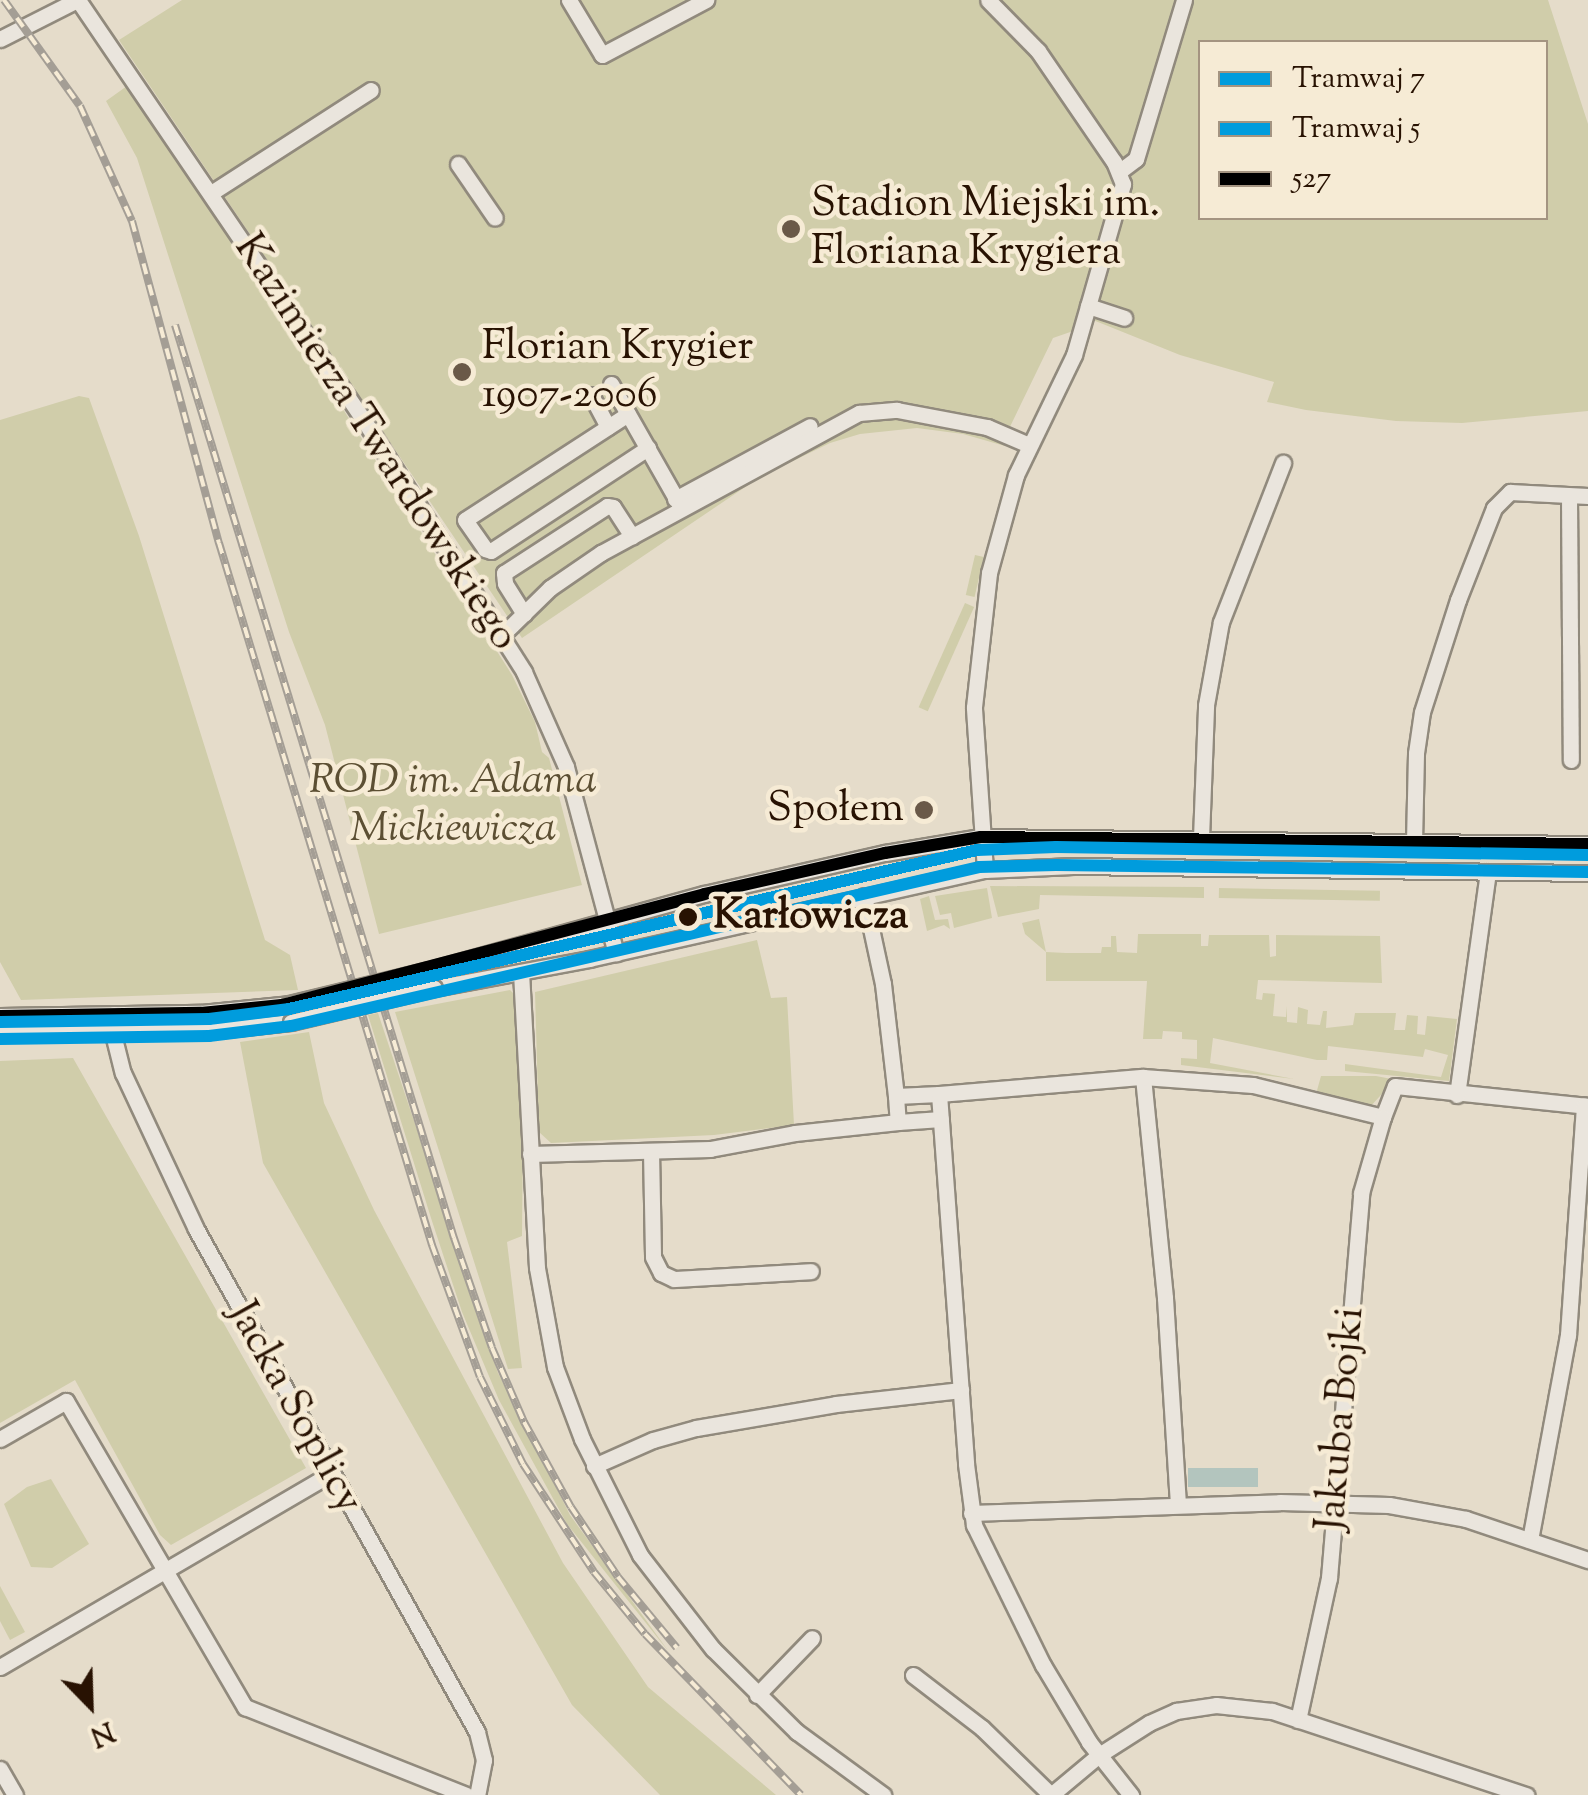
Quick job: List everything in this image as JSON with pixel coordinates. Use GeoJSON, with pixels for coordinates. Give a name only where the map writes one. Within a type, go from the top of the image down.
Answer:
{"type":"FeatureCollection","features":[{"type":"Feature","properties":{"kind":"street"},"geometry":{"type":"LineString","coordinates":[[0,38],[77,0]]}},
{"type":"Feature","properties":{"kind":"street","name":"Kazimierza Twardowskiego"},"geometry":{"type":"LineString","coordinates":[[77,0],[211,193],[502,635],[553,732],[616,953]]}},
{"type":"Feature","properties":{"kind":"street"},"geometry":{"type":"LineString","coordinates":[[569,0],[602,55],[706,0]]}},
{"type":"Feature","properties":{"kind":"street"},"geometry":{"type":"LineString","coordinates":[[984,870],[974,707],[980,622],[999,526],[1029,445],[1074,355],[1121,199],[1120,172],[1038,52],[988,0]]}},
{"type":"Feature","properties":{"kind":"street"},"geometry":{"type":"LineString","coordinates":[[1120,172],[1136,159],[1184,0]]}},
{"type":"Feature","properties":{"kind":"street"},"geometry":{"type":"LineString","coordinates":[[211,193],[257,153],[371,90]]}},
{"type":"Feature","properties":{"kind":"street"},"geometry":{"type":"LineString","coordinates":[[458,164],[495,218]]}},
{"type":"Feature","properties":{"kind":"street"},"geometry":{"type":"LineString","coordinates":[[1086,312],[1124,318]]}},
{"type":"Feature","properties":{"kind":"street"},"geometry":{"type":"LineString","coordinates":[[611,384],[679,505]]}},
{"type":"Feature","properties":{"kind":"street"},"geometry":{"type":"LineString","coordinates":[[591,395],[608,426]]}},
{"type":"Feature","properties":{"kind":"street"},"geometry":{"type":"LineString","coordinates":[[679,505],[871,409],[982,426],[1029,445]]}},
{"type":"Feature","properties":{"kind":"street"},"geometry":{"type":"LineString","coordinates":[[442,540],[628,414]]}},
{"type":"Feature","properties":{"kind":"street"},"geometry":{"type":"LineString","coordinates":[[502,635],[567,576],[810,426]]}},
{"type":"Feature","properties":{"kind":"street"},"geometry":{"type":"LineString","coordinates":[[468,523],[485,549],[491,551],[648,448]]}},
{"type":"Feature","properties":{"kind":"street"},"geometry":{"type":"LineString","coordinates":[[1201,838],[1206,705],[1219,632],[1240,564],[1282,463]]}},
{"type":"Feature","properties":{"kind":"street"},"geometry":{"type":"LineString","coordinates":[[1414,842],[1416,754],[1422,712],[1458,600],[1494,508],[1510,492],[1588,496]]}},
{"type":"Feature","properties":{"kind":"street"},"geometry":{"type":"LineString","coordinates":[[1569,496],[1571,760]]}},
{"type":"Feature","properties":{"kind":"street"},"geometry":{"type":"LineString","coordinates":[[524,614],[505,583],[504,573],[607,506],[613,507],[632,536]]}},
{"type":"Feature","properties":{"kind":"street"},"geometry":{"type":"LineString","coordinates":[[0,1016],[217,1013],[289,1004],[430,970],[607,918],[880,854],[981,837],[1588,844]]}},
{"type":"Feature","properties":{"kind":"street"},"geometry":{"type":"LineString","coordinates":[[0,1034],[217,1030],[291,1022],[984,870],[1090,866],[1588,873]]}},
{"type":"Feature","properties":{"kind":"street"},"geometry":{"type":"LineString","coordinates":[[1457,1095],[1488,872]]}},
{"type":"Feature","properties":{"kind":"street"},"geometry":{"type":"LineString","coordinates":[[864,896],[883,984],[898,1122]]}},
{"type":"Feature","properties":{"kind":"street"},"geometry":{"type":"LineString","coordinates":[[521,972],[537,1268],[547,1332],[565,1396],[594,1466],[650,1570],[713,1650],[818,1749],[883,1795]]}},
{"type":"Feature","properties":{"kind":"street","name":"Jacka Soplicy"},"geometry":{"type":"LineString","coordinates":[[114,1014],[123,1072],[178,1191],[330,1474],[477,1732],[484,1760],[477,1795]]}},
{"type":"Feature","properties":{"kind":"street"},"geometry":{"type":"LineString","coordinates":[[896,1096],[1142,1077],[1253,1085],[1383,1117],[1395,1086],[1586,1106],[1568,1335],[1530,1540]]}},
{"type":"Feature","properties":{"kind":"street"},"geometry":{"type":"LineString","coordinates":[[1142,1077],[1165,1298],[1178,1505]]}},
{"type":"Feature","properties":{"kind":"street"},"geometry":{"type":"LineString","coordinates":[[939,1094],[971,1513],[1029,1641],[1098,1755],[1131,1795]]}},
{"type":"Feature","properties":{"kind":"street","name":"Jakuba Bojki"},"geometry":{"type":"LineString","coordinates":[[1298,1720],[1324,1610],[1360,1202],[1383,1117]]}},
{"type":"Feature","properties":{"kind":"street"},"geometry":{"type":"LineString","coordinates":[[530,1154],[710,1150],[795,1133],[941,1119]]}},
{"type":"Feature","properties":{"kind":"street"},"geometry":{"type":"LineString","coordinates":[[651,1152],[653,1257],[660,1273],[674,1279],[811,1270]]}},
{"type":"Feature","properties":{"kind":"street"},"geometry":{"type":"LineString","coordinates":[[594,1466],[652,1440],[696,1428],[836,1404],[961,1390]]}},
{"type":"Feature","properties":{"kind":"street"},"geometry":{"type":"LineString","coordinates":[[0,1438],[66,1401],[250,1711],[466,1795]]}},
{"type":"Feature","properties":{"kind":"street"},"geometry":{"type":"LineString","coordinates":[[0,1667],[330,1474]]}},
{"type":"Feature","properties":{"kind":"street"},"geometry":{"type":"LineString","coordinates":[[971,1513],[1336,1502],[1435,1511],[1588,1560]]}},
{"type":"Feature","properties":{"kind":"street"},"geometry":{"type":"LineString","coordinates":[[757,1695],[812,1638]]}},
{"type":"Feature","properties":{"kind":"street"},"geometry":{"type":"LineString","coordinates":[[913,1676],[982,1728],[1051,1795],[1098,1755],[1160,1718],[1194,1707],[1244,1706],[1526,1795]]}},
{"type":"Feature","properties":{"kind":"street"},"geometry":{"type":"LineString","coordinates":[[0,1769],[15,1795]]}},
{"type":"Feature","properties":{"kind":"green space"},"geometry":{"type":"Polygon","coordinates":[[[182,0],[1548,0],[1588,124],[1588,411],[1462,423],[1396,421],[1306,410],[1267,402],[1274,382],[1180,355],[1083,316],[1076,330],[1053,338],[1004,439],[1005,446],[963,434],[917,428],[860,434],[830,443],[760,477],[522,638],[119,40],[182,0]]]}},
{"type":"Feature","properties":{"kind":"green space","name":"ROD im. Adama Mickiewicza"},"geometry":{"type":"Polygon","coordinates":[[[127,86],[280,310],[512,675],[535,722],[542,752],[549,758],[582,885],[379,934],[325,725],[289,632],[137,158],[106,101],[127,86]]]}},
{"type":"Feature","properties":{"kind":"green space"},"geometry":{"type":"Polygon","coordinates":[[[79,396],[89,398],[139,536],[265,940],[290,955],[298,990],[21,1000],[0,962],[0,420],[79,396]]]}},
{"type":"Feature","properties":{"kind":"green space"},"geometry":{"type":"Polygon","coordinates":[[[975,555],[984,557],[975,597],[966,595],[975,555]]]}},
{"type":"Feature","properties":{"kind":"green space"},"geometry":{"type":"Polygon","coordinates":[[[965,603],[974,607],[928,711],[919,707],[965,603]]]}},
{"type":"Feature","properties":{"kind":"green space"},"geometry":{"type":"Polygon","coordinates":[[[990,886],[1204,887],[1204,898],[1040,895],[1039,909],[998,917],[990,886]]]}},
{"type":"Feature","properties":{"kind":"green space"},"geometry":{"type":"Polygon","coordinates":[[[987,888],[992,918],[954,928],[951,913],[940,915],[935,896],[987,888]]]}},
{"type":"Feature","properties":{"kind":"green space"},"geometry":{"type":"Polygon","coordinates":[[[1219,888],[1380,891],[1380,901],[1219,898],[1219,888]]]}},
{"type":"Feature","properties":{"kind":"green space"},"geometry":{"type":"Polygon","coordinates":[[[929,896],[935,920],[948,919],[950,929],[944,925],[927,931],[920,899],[929,896]]]}},
{"type":"Feature","properties":{"kind":"green space"},"geometry":{"type":"Polygon","coordinates":[[[1039,919],[1046,952],[1025,934],[1022,923],[1039,919]]]}},
{"type":"Feature","properties":{"kind":"green space"},"geometry":{"type":"Polygon","coordinates":[[[1138,934],[1201,934],[1201,946],[1208,946],[1209,935],[1269,935],[1270,957],[1276,956],[1276,935],[1380,936],[1382,983],[1258,980],[1256,999],[1262,1000],[1263,993],[1275,994],[1273,1016],[1286,1017],[1287,1006],[1287,1022],[1297,1023],[1298,1007],[1308,1010],[1307,1024],[1320,1025],[1323,1011],[1327,1011],[1326,1028],[1353,1025],[1355,1013],[1396,1013],[1394,1030],[1405,1030],[1407,1015],[1418,1016],[1417,1034],[1425,1035],[1427,1016],[1457,1019],[1449,1081],[1345,1071],[1345,1064],[1441,1077],[1448,1055],[1425,1049],[1423,1057],[1328,1046],[1327,1060],[1317,1060],[1213,1038],[1210,1063],[1294,1079],[1181,1065],[1181,1058],[1197,1059],[1197,1040],[1182,1039],[1182,1032],[1163,1031],[1162,1039],[1143,1039],[1147,981],[1046,981],[1046,952],[1101,953],[1102,947],[1111,947],[1111,936],[1116,936],[1117,952],[1137,953],[1138,934]]]}},
{"type":"Feature","properties":{"kind":"green space"},"geometry":{"type":"Polygon","coordinates":[[[757,940],[771,998],[787,997],[794,1125],[714,1135],[551,1143],[539,1132],[535,992],[757,940]]]}},
{"type":"Feature","properties":{"kind":"green space"},"geometry":{"type":"Polygon","coordinates":[[[510,990],[516,996],[523,1125],[522,1236],[507,1242],[522,1368],[508,1369],[395,1012],[510,990]]]}},
{"type":"Feature","properties":{"kind":"green space"},"geometry":{"type":"Polygon","coordinates":[[[378,1013],[498,1373],[570,1515],[669,1652],[567,1524],[499,1400],[462,1312],[431,1218],[368,1015],[378,1013]]]}},
{"type":"Feature","properties":{"kind":"green space"},"geometry":{"type":"Polygon","coordinates":[[[309,1032],[324,1103],[374,1210],[563,1563],[648,1687],[776,1795],[660,1795],[572,1705],[263,1163],[240,1042],[309,1032]]]}},
{"type":"Feature","properties":{"kind":"green space"},"geometry":{"type":"Polygon","coordinates":[[[73,1058],[306,1468],[171,1545],[160,1535],[75,1380],[0,1423],[0,1061],[73,1058]]]}},
{"type":"Feature","properties":{"kind":"green space"},"geometry":{"type":"Polygon","coordinates":[[[1321,1076],[1376,1076],[1402,1081],[1390,1085],[1370,1107],[1316,1094],[1321,1076]]]}},
{"type":"Feature","properties":{"kind":"green space"},"geometry":{"type":"Polygon","coordinates":[[[51,1479],[89,1544],[52,1568],[31,1567],[4,1504],[27,1487],[51,1479]]]}},
{"type":"Feature","properties":{"kind":"green space"},"geometry":{"type":"Polygon","coordinates":[[[0,1586],[25,1632],[10,1640],[0,1621],[0,1586]]]}},
{"type":"Feature","properties":{"kind":"shaded area"},"geometry":{"type":"Polygon","coordinates":[[[1188,1468],[1258,1468],[1258,1487],[1188,1487],[1188,1468]]]}},
{"type":"Feature","properties":{"kind":"railway"},"geometry":{"type":"LineString","coordinates":[[4,0],[80,106],[132,221],[219,543],[432,1245],[480,1377],[523,1464],[594,1572],[645,1634],[801,1795]]}},
{"type":"Feature","properties":{"kind":"railway"},"geometry":{"type":"LineString","coordinates":[[175,325],[454,1238],[492,1348],[524,1422],[571,1507],[618,1577],[677,1648]]}},
{"type":"Feature","properties":{"kind":"tram line","name":"7"},"geometry":{"type":"LineString","coordinates":[[0,1022],[209,1019],[289,1009],[977,850],[1056,847],[1588,855]]}},
{"type":"Feature","properties":{"kind":"tram line","name":"5"},"geometry":{"type":"LineString","coordinates":[[0,1039],[209,1036],[291,1026],[979,867],[1588,872]]}},
{"type":"Feature","properties":{"kind":"transit line","name":"527"},"geometry":{"type":"LineString","coordinates":[[0,1016],[201,1013],[282,1005],[704,894],[885,853],[981,837],[1588,844]]}},
{"type":"Feature","properties":{"kind":"place","name":"Stadion Miejski im. Floriana Krygiera"},"geometry":{"type":"Point","coordinates":[791,229]}},
{"type":"Feature","properties":{"kind":"place","name":"Florian Krygier 1907-2006"},"geometry":{"type":"Point","coordinates":[462,372]}},
{"type":"Feature","properties":{"kind":"place","name":"Społem"},"geometry":{"type":"Point","coordinates":[924,810]}},
{"type":"Feature","properties":{"kind":"place","name":"Karłowicza"},"geometry":{"type":"Point","coordinates":[688,917]}}]}
